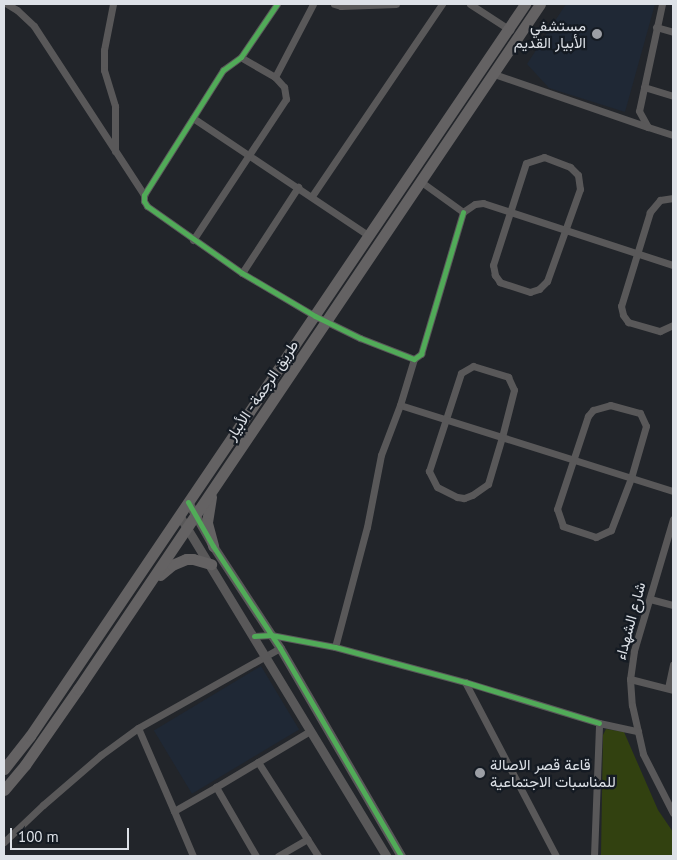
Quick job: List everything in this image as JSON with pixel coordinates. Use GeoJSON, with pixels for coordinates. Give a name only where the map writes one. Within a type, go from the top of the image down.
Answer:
{"type":"FeatureCollection","features":[{"type":"Feature","properties":{"kind":"highway","name":"طريق الرجمة - الأبيار"},"geometry":{"type":"LineString","coordinates":[[4,769],[30,736],[525,4]]}},
{"type":"Feature","properties":{"kind":"highway","name":"طريق الرجمة - الأبيار"},"geometry":{"type":"LineString","coordinates":[[4,790],[25,765],[150,584],[452,132],[494,74],[540,4]]}},
{"type":"Feature","properties":{"kind":"highway"},"geometry":{"type":"LineString","coordinates":[[214,546],[207,523],[207,510],[215,487]]}},
{"type":"Feature","properties":{"kind":"highway"},"geometry":{"type":"LineString","coordinates":[[150,584],[178,561],[193,558],[211,564]]}},
{"type":"Feature","properties":{"kind":"street"},"geometry":{"type":"LineString","coordinates":[[7,4],[34,26],[144,195]]}},
{"type":"Feature","properties":{"kind":"street"},"geometry":{"type":"LineString","coordinates":[[113,4],[104,50],[104,70],[115,106],[115,153]]}},
{"type":"Feature","properties":{"kind":"street"},"geometry":{"type":"LineString","coordinates":[[277,4],[241,57],[223,70],[144,195],[144,201],[147,206],[193,240],[242,273],[315,316],[414,360]]}},
{"type":"Feature","properties":{"kind":"street"},"geometry":{"type":"LineString","coordinates":[[275,77],[313,4]]}},
{"type":"Feature","properties":{"kind":"street"},"geometry":{"type":"LineString","coordinates":[[334,4],[341,6],[396,4]]}},
{"type":"Feature","properties":{"kind":"street"},"geometry":{"type":"LineString","coordinates":[[312,196],[442,4]]}},
{"type":"Feature","properties":{"kind":"street"},"geometry":{"type":"LineString","coordinates":[[470,4],[519,36]]}},
{"type":"Feature","properties":{"kind":"street"},"geometry":{"type":"LineString","coordinates":[[648,126],[639,111],[662,4]]}},
{"type":"Feature","properties":{"kind":"street"},"geometry":{"type":"LineString","coordinates":[[656,27],[673,32]]}},
{"type":"Feature","properties":{"kind":"street"},"geometry":{"type":"LineString","coordinates":[[193,240],[286,99],[284,87],[275,77],[241,57]]}},
{"type":"Feature","properties":{"kind":"street"},"geometry":{"type":"LineString","coordinates":[[494,74],[673,135]]}},
{"type":"Feature","properties":{"kind":"street"},"geometry":{"type":"LineString","coordinates":[[644,87],[673,96]]}},
{"type":"Feature","properties":{"kind":"street"},"geometry":{"type":"LineString","coordinates":[[193,118],[368,235]]}},
{"type":"Feature","properties":{"kind":"street"},"geometry":{"type":"LineString","coordinates":[[544,157],[570,166],[578,175],[580,188],[547,281],[539,288],[530,292],[500,282],[495,275],[493,265],[511,210],[526,163],[544,157]]}},
{"type":"Feature","properties":{"kind":"street"},"geometry":{"type":"LineString","coordinates":[[420,182],[463,212]]}},
{"type":"Feature","properties":{"kind":"street"},"geometry":{"type":"LineString","coordinates":[[242,273],[298,187]]}},
{"type":"Feature","properties":{"kind":"street"},"geometry":{"type":"LineString","coordinates":[[673,198],[660,200],[650,212],[621,306],[623,315],[628,322],[660,331],[673,325]]}},
{"type":"Feature","properties":{"kind":"street"},"geometry":{"type":"LineString","coordinates":[[335,647],[367,526],[381,455],[400,405],[414,360],[421,354],[463,212],[478,203],[511,210],[673,265]]}},
{"type":"Feature","properties":{"kind":"street"},"geometry":{"type":"LineString","coordinates":[[473,366],[508,377],[514,390],[488,484],[472,496],[457,497],[437,487],[429,471],[447,420],[461,373],[473,366]]}},
{"type":"Feature","properties":{"kind":"street"},"geometry":{"type":"LineString","coordinates":[[400,405],[673,491]]}},
{"type":"Feature","properties":{"kind":"street"},"geometry":{"type":"LineString","coordinates":[[610,405],[640,413],[646,426],[632,478],[611,530],[596,537],[563,526],[558,518],[557,509],[574,459],[588,416],[593,410],[610,405]]}},
{"type":"Feature","properties":{"kind":"street"},"geometry":{"type":"LineString","coordinates":[[188,502],[280,648],[401,856]]}},
{"type":"Feature","properties":{"kind":"street"},"geometry":{"type":"LineString","coordinates":[[179,515],[188,526],[386,856]]}},
{"type":"Feature","properties":{"kind":"street","name":"شارع الشهداء"},"geometry":{"type":"LineString","coordinates":[[673,519],[634,651],[630,679],[632,705],[643,754],[671,803],[673,813]]}},
{"type":"Feature","properties":{"kind":"street"},"geometry":{"type":"LineString","coordinates":[[650,599],[673,605]]}},
{"type":"Feature","properties":{"kind":"street"},"geometry":{"type":"LineString","coordinates":[[254,636],[271,635],[335,647],[465,682],[599,723],[638,731]]}},
{"type":"Feature","properties":{"kind":"street"},"geometry":{"type":"LineString","coordinates":[[4,842],[100,755],[138,728],[280,648]]}},
{"type":"Feature","properties":{"kind":"street"},"geometry":{"type":"LineString","coordinates":[[630,679],[671,689],[673,665]]}},
{"type":"Feature","properties":{"kind":"street"},"geometry":{"type":"LineString","coordinates":[[465,682],[556,856]]}},
{"type":"Feature","properties":{"kind":"street"},"geometry":{"type":"LineString","coordinates":[[594,856],[599,723]]}},
{"type":"Feature","properties":{"kind":"street"},"geometry":{"type":"LineString","coordinates":[[138,728],[193,856]]}},
{"type":"Feature","properties":{"kind":"street"},"geometry":{"type":"LineString","coordinates":[[174,811],[310,731]]}},
{"type":"Feature","properties":{"kind":"street"},"geometry":{"type":"LineString","coordinates":[[258,762],[318,856]]}},
{"type":"Feature","properties":{"kind":"street"},"geometry":{"type":"LineString","coordinates":[[216,786],[256,856]]}},
{"type":"Feature","properties":{"kind":"street"},"geometry":{"type":"LineString","coordinates":[[278,856],[307,839]]}},
{"type":"Feature","properties":{"kind":"shaded area","name":"مستشفي الأبيار القديم"},"geometry":{"type":"Polygon","coordinates":[[[566,4],[655,4],[625,112],[549,88],[527,64],[566,4]]]}},
{"type":"Feature","properties":{"kind":"shaded area"},"geometry":{"type":"Polygon","coordinates":[[[261,666],[299,729],[192,794],[154,730],[261,666]]]}},
{"type":"Feature","properties":{"kind":"green space"},"geometry":{"type":"Polygon","coordinates":[[[606,729],[624,732],[658,810],[673,832],[673,856],[601,855],[603,735],[606,729]]]}},
{"type":"Feature","properties":{"kind":"cycle path"},"geometry":{"type":"LineString","coordinates":[[277,4],[241,57],[223,70],[144,195],[144,201],[147,206],[242,273],[315,316],[360,338],[414,359],[421,354],[463,212]]}},
{"type":"Feature","properties":{"kind":"cycle path"},"geometry":{"type":"LineString","coordinates":[[188,502],[213,546],[280,648],[401,856]]}},
{"type":"Feature","properties":{"kind":"cycle path"},"geometry":{"type":"LineString","coordinates":[[254,636],[271,635],[335,647],[465,682],[599,723]]}},
{"type":"Feature","properties":{"kind":"place","name":"مستشفي الأبيار القديم"},"geometry":{"type":"Point","coordinates":[597,34]}},
{"type":"Feature","properties":{"kind":"place","name":"قاعة قصر الاصالة للمناسبات الاجتماعية"},"geometry":{"type":"Point","coordinates":[480,773]}}]}
